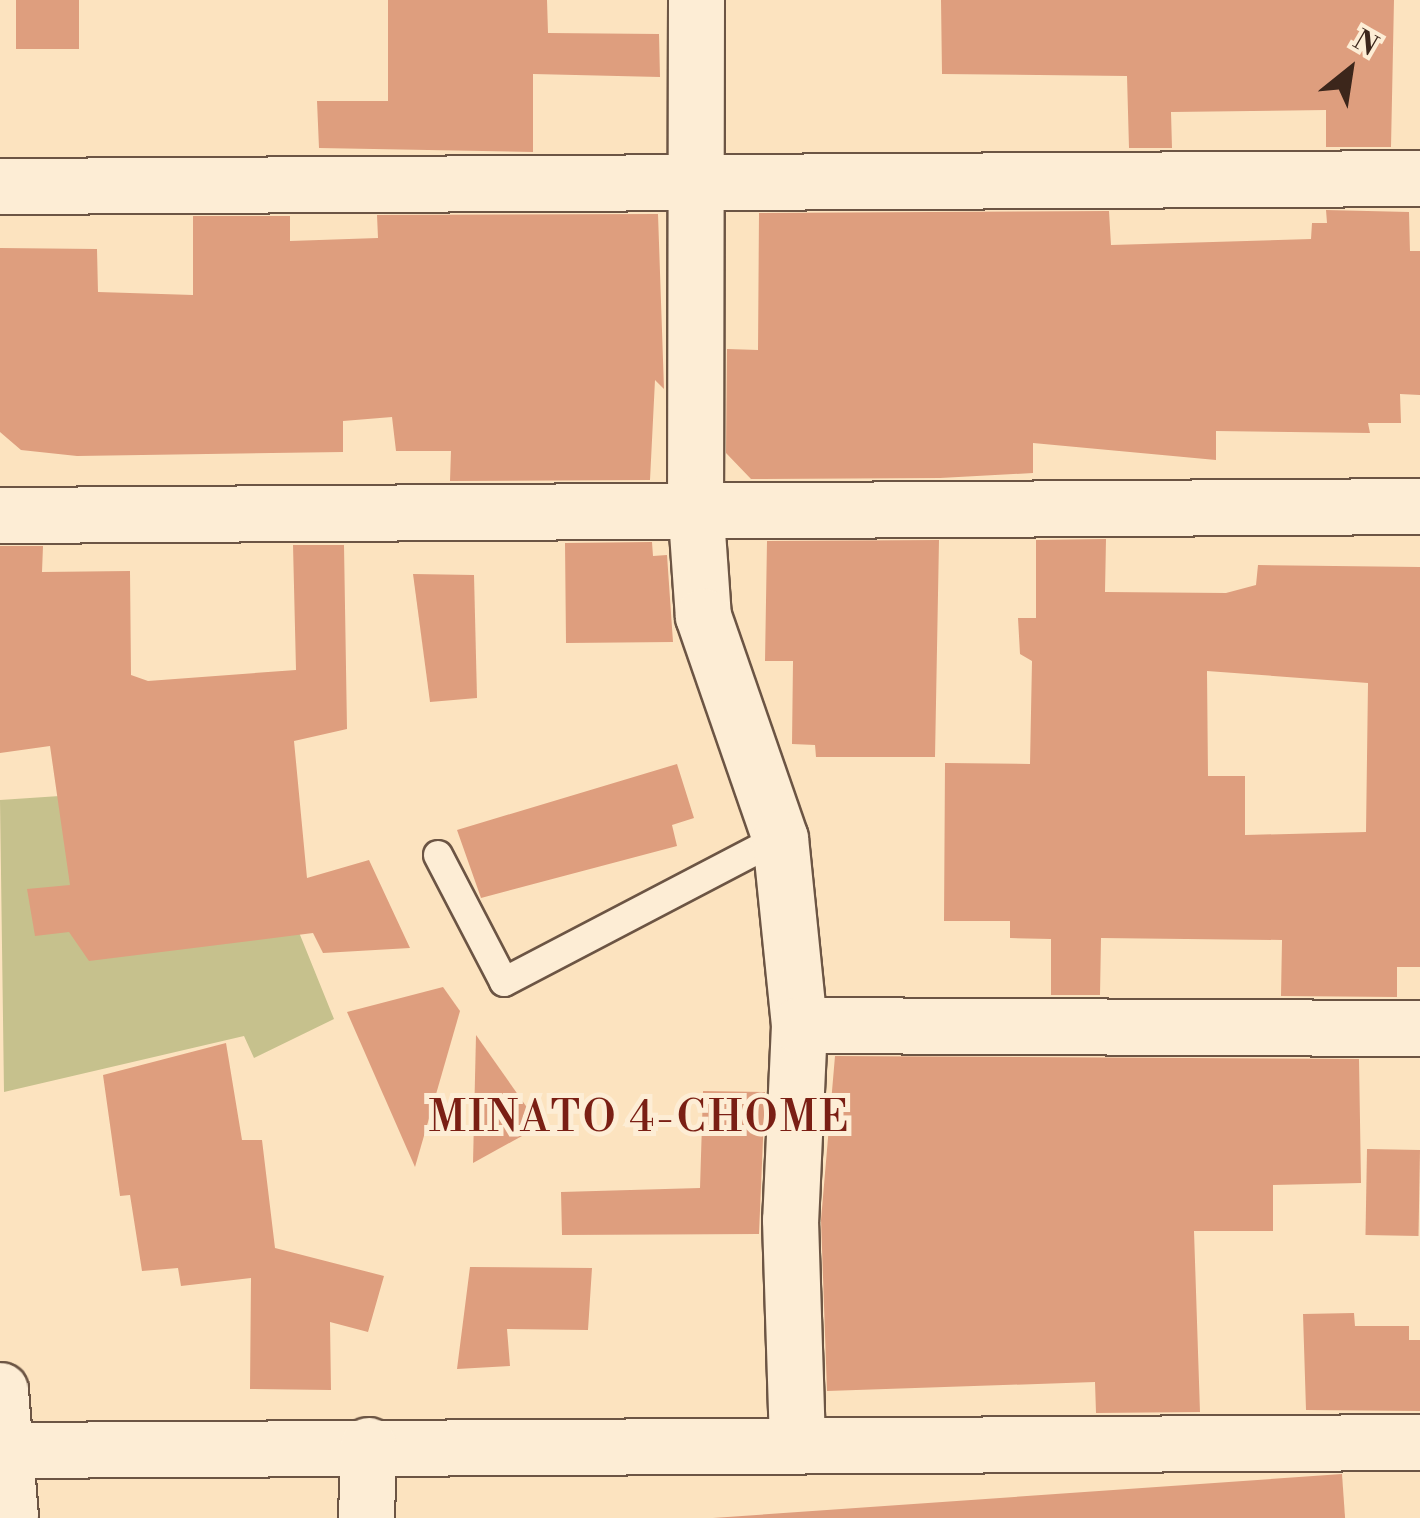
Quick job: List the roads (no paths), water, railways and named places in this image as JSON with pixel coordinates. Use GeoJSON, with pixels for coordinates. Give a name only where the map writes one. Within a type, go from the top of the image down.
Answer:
{"type":"FeatureCollection","features":[{"type":"Feature","properties":{"kind":"street"},"geometry":{"type":"LineString","coordinates":[[696,0],[695,503],[703,616],[780,838],[799,1025],[790,1220],[797,1444]]}},
{"type":"Feature","properties":{"kind":"street"},"geometry":{"type":"LineString","coordinates":[[0,186],[695,186],[1420,178]]}},
{"type":"Feature","properties":{"kind":"street"},"geometry":{"type":"LineString","coordinates":[[0,514],[695,503],[1420,506]]}},
{"type":"Feature","properties":{"kind":"street"},"geometry":{"type":"LineString","coordinates":[[799,1025],[1420,1028]]}},
{"type":"Feature","properties":{"kind":"street"},"geometry":{"type":"LineString","coordinates":[[0,1390],[10,1518]]}},
{"type":"Feature","properties":{"kind":"street"},"geometry":{"type":"LineString","coordinates":[[2,1450],[1420,1442]]}},
{"type":"Feature","properties":{"kind":"street"},"geometry":{"type":"LineString","coordinates":[[366,1518],[368,1445]]}},
{"type":"Feature","properties":{"kind":"lane"},"geometry":{"type":"LineString","coordinates":[[438,855],[504,982],[780,838]]}},
{"type":"Feature","properties":{"kind":"district","name":"MINATO 4-CHOME"},"geometry":{"type":"Point","coordinates":[640,1119]}}]}
